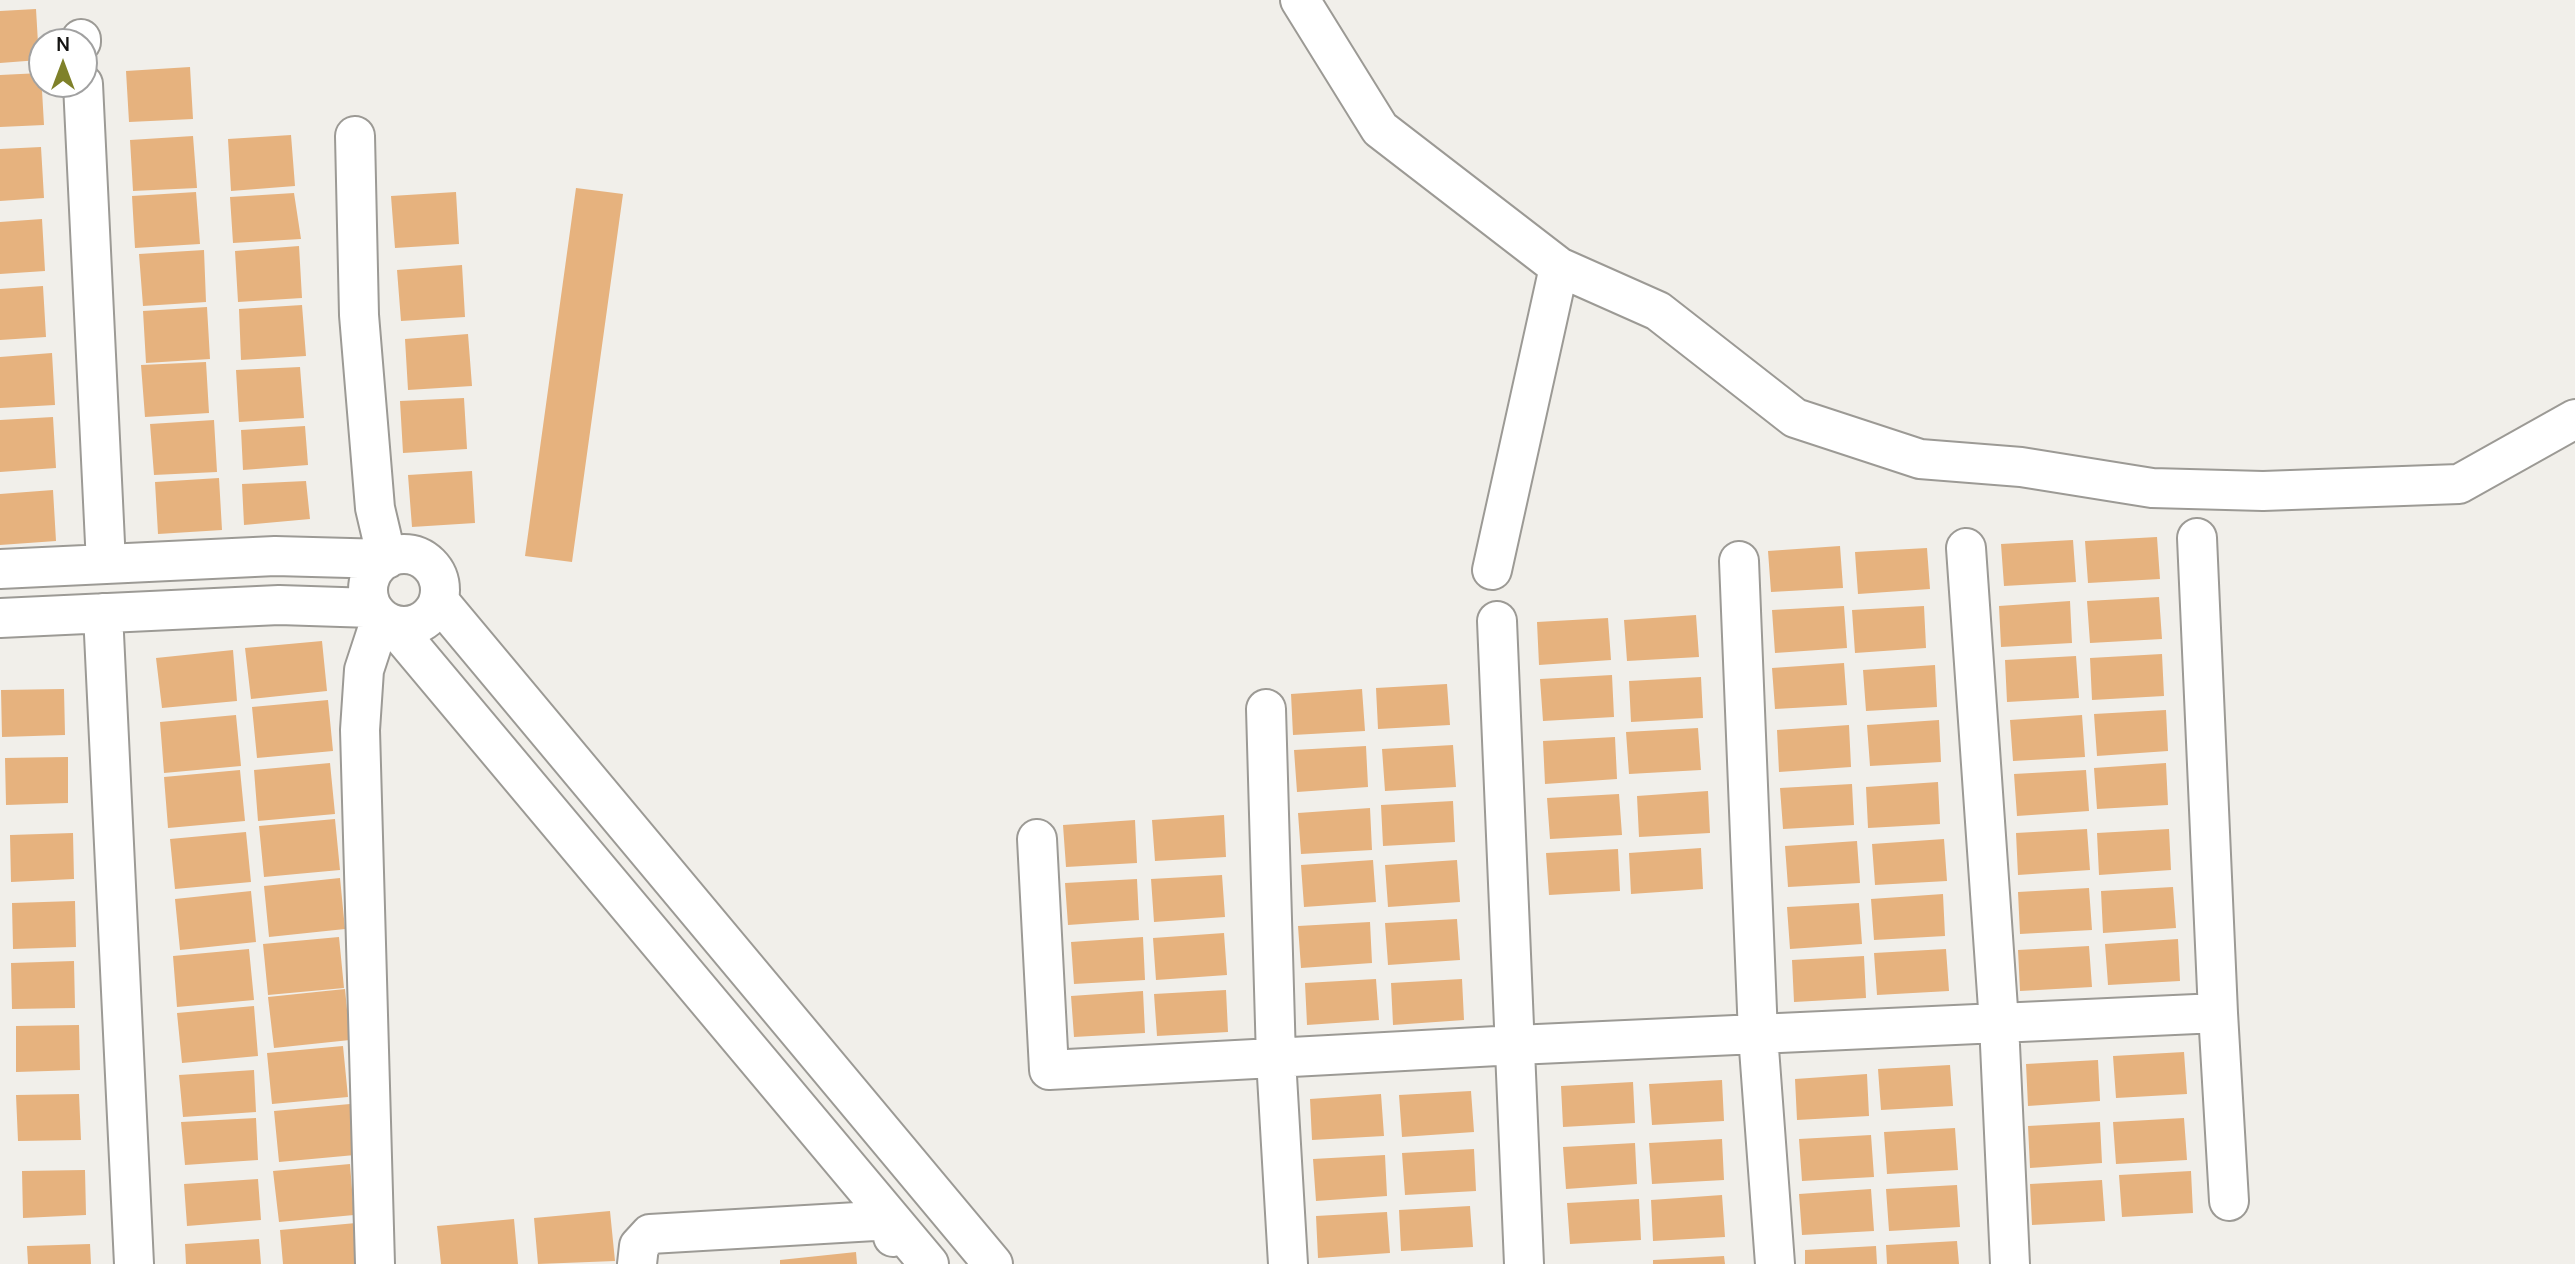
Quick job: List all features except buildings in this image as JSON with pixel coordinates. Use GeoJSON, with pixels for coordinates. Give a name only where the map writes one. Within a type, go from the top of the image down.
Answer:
{"type":"FeatureCollection","features":[{"type":"Feature","properties":{"kind":"street"},"geometry":{"type":"LineString","coordinates":[[1300,0],[1380,129],[1559,267],[1658,311],[1795,418],[1920,459],[2021,467],[2152,488],[2263,491],[2459,484],[2575,419]]}},
{"type":"Feature","properties":{"kind":"street"},"geometry":{"type":"LineString","coordinates":[[84,98],[106,564]]}},
{"type":"Feature","properties":{"kind":"street"},"geometry":{"type":"LineString","coordinates":[[355,136],[359,315],[375,508],[387,559]]}},
{"type":"Feature","properties":{"kind":"street"},"geometry":{"type":"LineString","coordinates":[[1492,570],[1559,267]]}},
{"type":"Feature","properties":{"kind":"street"},"geometry":{"type":"LineString","coordinates":[[2197,538],[2229,1201]]}},
{"type":"Feature","properties":{"kind":"street"},"geometry":{"type":"LineString","coordinates":[[1966,548],[1999,1023],[2010,1264]]}},
{"type":"Feature","properties":{"kind":"street"},"geometry":{"type":"LineString","coordinates":[[0,569],[275,555],[387,559],[414,555],[435,573],[439,587],[439,601],[432,612],[421,622],[408,626],[382,617],[279,605],[0,618]]}},
{"type":"Feature","properties":{"kind":"street"},"geometry":{"type":"LineString","coordinates":[[387,559],[376,568],[369,580],[368,594],[382,617],[929,1264]]}},
{"type":"Feature","properties":{"kind":"street"},"geometry":{"type":"LineString","coordinates":[[1739,561],[1758,1035],[1775,1264]]}},
{"type":"Feature","properties":{"kind":"street"},"geometry":{"type":"LineString","coordinates":[[439,601],[993,1264]]}},
{"type":"Feature","properties":{"kind":"street"},"geometry":{"type":"LineString","coordinates":[[103,613],[134,1264]]}},
{"type":"Feature","properties":{"kind":"street"},"geometry":{"type":"LineString","coordinates":[[375,1264],[360,730],[364,670],[382,617]]}},
{"type":"Feature","properties":{"kind":"street"},"geometry":{"type":"LineString","coordinates":[[1497,621],[1524,1264]]}},
{"type":"Feature","properties":{"kind":"street"},"geometry":{"type":"LineString","coordinates":[[1266,709],[1276,1059],[1288,1264]]}},
{"type":"Feature","properties":{"kind":"street"},"geometry":{"type":"LineString","coordinates":[[1037,839],[1049,1070],[1516,1045],[2218,1013]]}},
{"type":"Feature","properties":{"kind":"street"},"geometry":{"type":"LineString","coordinates":[[637,1264],[639,1246],[650,1234],[892,1220]]}},
{"type":"Feature","properties":{"kind":"street"},"geometry":{"type":"LineString","coordinates":[[892,1220],[894,1264]]}}]}
